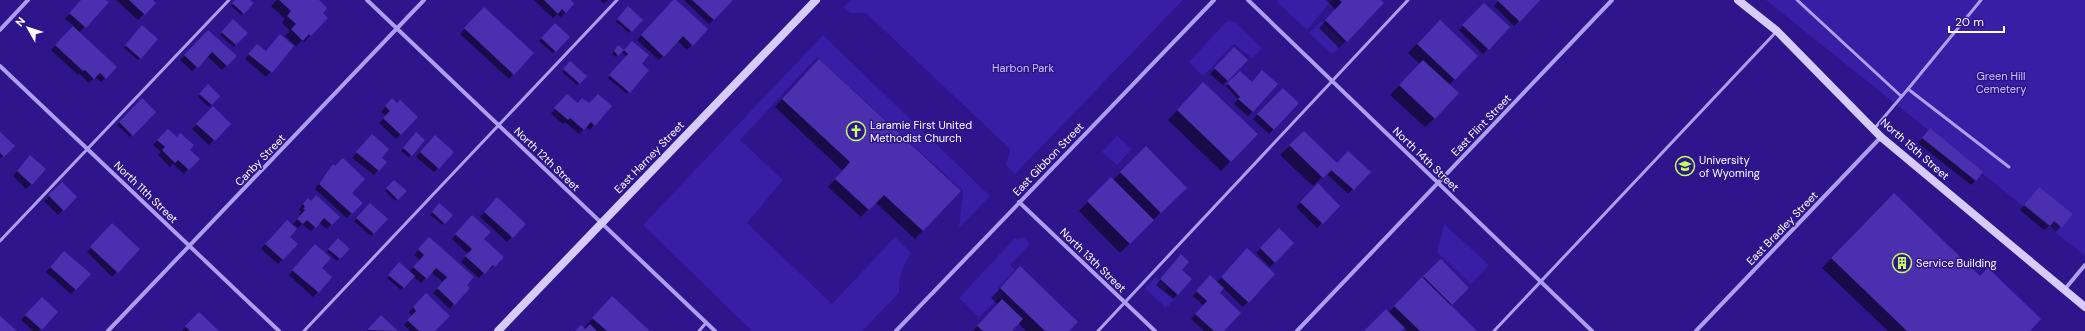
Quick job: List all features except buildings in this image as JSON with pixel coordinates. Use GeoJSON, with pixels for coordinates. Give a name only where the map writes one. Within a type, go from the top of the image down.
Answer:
{"type":"FeatureCollection","features":[{"type":"Feature","properties":{"kind":"main road","name":"East Harney Street"},"geometry":{"type":"LineString","coordinates":[[498,331],[816,0]]}},
{"type":"Feature","properties":{"kind":"main road","name":"North 15th Street"},"geometry":{"type":"LineString","coordinates":[[1738,0],[1777,31],[1881,137],[2085,307]]}},
{"type":"Feature","properties":{"kind":"street"},"geometry":{"type":"LineString","coordinates":[[0,30],[28,0]]}},
{"type":"Feature","properties":{"kind":"street","name":"North 12th Street"},"geometry":{"type":"LineString","coordinates":[[367,0],[715,331]]}},
{"type":"Feature","properties":{"kind":"street","name":"Canby Street"},"geometry":{"type":"LineString","coordinates":[[108,331],[424,0]]}},
{"type":"Feature","properties":{"kind":"street","name":"East Gibbon Street"},"geometry":{"type":"LineString","coordinates":[[896,331],[1214,0]]}},
{"type":"Feature","properties":{"kind":"street","name":"North 14th Street"},"geometry":{"type":"LineString","coordinates":[[1248,0],[1592,331]]}},
{"type":"Feature","properties":{"kind":"street","name":"East Flint Street"},"geometry":{"type":"LineString","coordinates":[[1297,331],[1612,0]]}},
{"type":"Feature","properties":{"kind":"street","name":"North 11th Street"},"geometry":{"type":"LineString","coordinates":[[0,66],[279,331]]}},
{"type":"Feature","properties":{"kind":"street","name":"East Bradley Street"},"geometry":{"type":"LineString","coordinates":[[1696,331],[1881,137]]}},
{"type":"Feature","properties":{"kind":"street","name":"North 13th Street"},"geometry":{"type":"LineString","coordinates":[[1019,202],[1155,331]]}},
{"type":"Feature","properties":{"kind":"street"},"geometry":{"type":"LineString","coordinates":[[2065,289],[2085,265]]}},
{"type":"Feature","properties":{"kind":"lane"},"geometry":{"type":"LineString","coordinates":[[0,241],[229,0]]}},
{"type":"Feature","properties":{"kind":"lane"},"geometry":{"type":"LineString","coordinates":[[304,331],[617,0]]}},
{"type":"Feature","properties":{"kind":"lane"},"geometry":{"type":"LineString","coordinates":[[1098,331],[1408,0]]}},
{"type":"Feature","properties":{"kind":"lane"},"geometry":{"type":"LineString","coordinates":[[1797,0],[1901,96]]}},
{"type":"Feature","properties":{"kind":"lane"},"geometry":{"type":"LineString","coordinates":[[1874,129],[1981,0]]}},
{"type":"Feature","properties":{"kind":"lane"},"geometry":{"type":"LineString","coordinates":[[1494,331],[1542,282],[1777,31]]}},
{"type":"Feature","properties":{"kind":"lane"},"geometry":{"type":"LineString","coordinates":[[1908,89],[2009,167]]}},
{"type":"Feature","properties":{"kind":"lane"},"geometry":{"type":"LineString","coordinates":[[699,331],[706,323]]}},
{"type":"Feature","properties":{"kind":"green space","name":"Harbon Park"},"geometry":{"type":"Polygon","coordinates":[[[851,0],[1183,0],[1015,174],[1006,165],[1010,149],[866,13],[850,13],[843,8],[851,0]]]}},
{"type":"Feature","properties":{"kind":"green space"},"geometry":{"type":"Polygon","coordinates":[[[1278,0],[1332,0],[1307,30],[1277,2],[1278,0]]]}},
{"type":"Feature","properties":{"kind":"green space","name":"Green Hill Cemetery"},"geometry":{"type":"Polygon","coordinates":[[[1766,0],[2085,0],[2085,256],[1766,0]]]}},
{"type":"Feature","properties":{"kind":"green space"},"geometry":{"type":"Polygon","coordinates":[[[1321,21],[1344,42],[1332,54],[1309,33],[1321,21]]]}},
{"type":"Feature","properties":{"kind":"green space"},"geometry":{"type":"Polygon","coordinates":[[[1226,22],[1235,22],[1262,48],[1252,58],[1234,44],[1203,76],[1189,62],[1226,22]]]}},
{"type":"Feature","properties":{"kind":"green space"},"geometry":{"type":"Polygon","coordinates":[[[823,35],[990,196],[959,228],[963,191],[817,57],[740,140],[783,180],[747,223],[832,304],[895,237],[911,253],[902,272],[899,293],[862,331],[752,331],[643,225],[823,35]]]}},
{"type":"Feature","properties":{"kind":"green space"},"geometry":{"type":"Polygon","coordinates":[[[1117,136],[1132,149],[1117,165],[1102,152],[1117,136]]]}},
{"type":"Feature","properties":{"kind":"green space"},"geometry":{"type":"Polygon","coordinates":[[[1444,224],[1489,265],[1471,284],[1437,252],[1444,224]]]}},
{"type":"Feature","properties":{"kind":"green space"},"geometry":{"type":"Polygon","coordinates":[[[1024,238],[1030,244],[1010,265],[1015,270],[998,288],[1003,294],[979,317],[959,298],[1014,239],[1024,238]]]}},
{"type":"Feature","properties":{"kind":"green space"},"geometry":{"type":"Polygon","coordinates":[[[1156,277],[1167,287],[1165,290],[1175,299],[1166,308],[1145,288],[1156,277]]]}},
{"type":"Feature","properties":{"kind":"place","name":"Laramie First United Methodist Church"},"geometry":{"type":"Point","coordinates":[856,131]}},
{"type":"Feature","properties":{"kind":"place","name":"University of Wyoming"},"geometry":{"type":"Point","coordinates":[1685,166]}},
{"type":"Feature","properties":{"kind":"place","name":"Service Building"},"geometry":{"type":"Point","coordinates":[1902,263]}}]}
